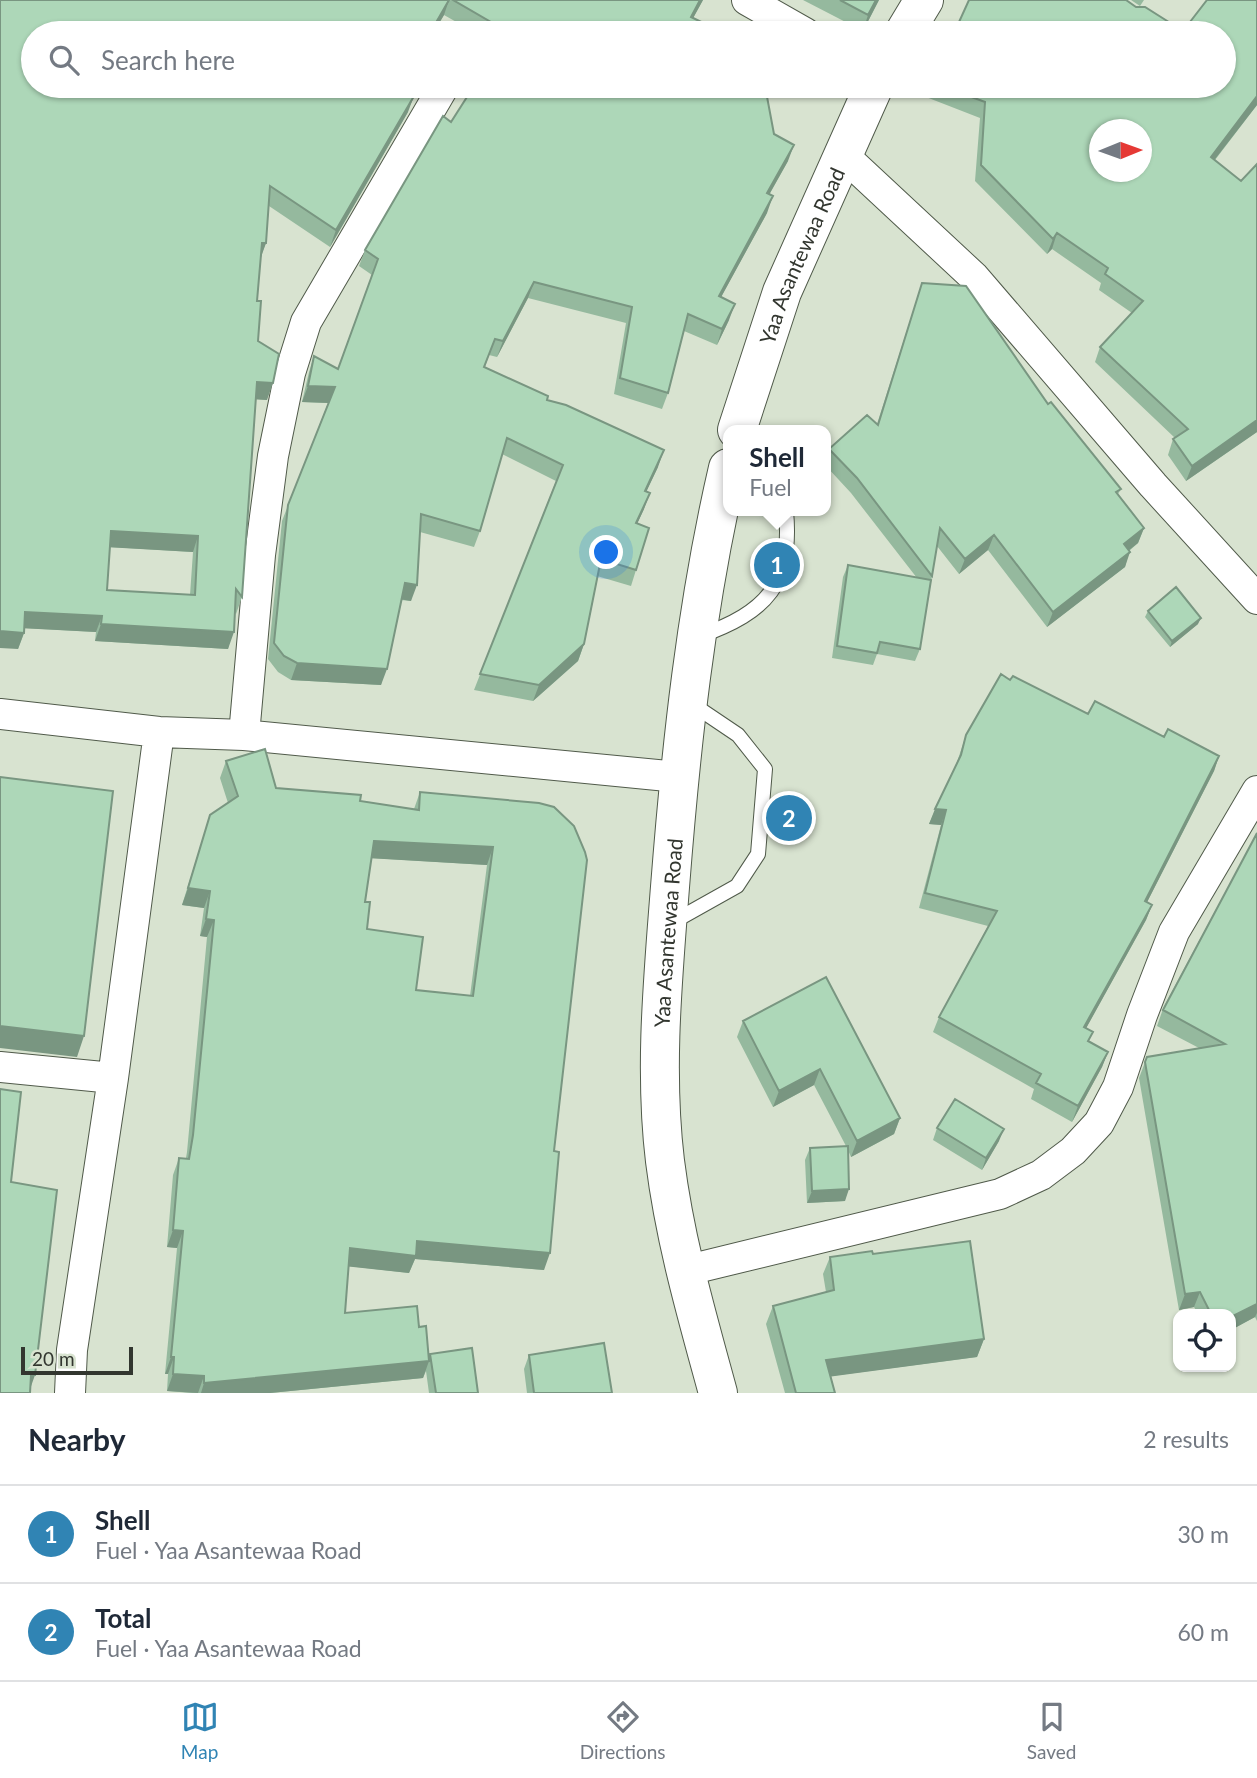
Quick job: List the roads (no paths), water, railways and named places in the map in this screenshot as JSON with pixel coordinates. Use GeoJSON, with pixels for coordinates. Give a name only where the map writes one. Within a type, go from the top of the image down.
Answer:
{"type":"FeatureCollection","features":[{"type":"Feature","properties":{"kind":"street"},"geometry":{"type":"LineString","coordinates":[[747,0],[784,21]]}},
{"type":"Feature","properties":{"kind":"street"},"geometry":{"type":"LineString","coordinates":[[911,21],[924,0]]}},
{"type":"Feature","properties":{"kind":"street"},"geometry":{"type":"LineString","coordinates":[[244,735],[260,555],[273,456],[290,373],[306,322],[437,98]]}},
{"type":"Feature","properties":{"kind":"street","name":"Yaa Asantewaa Road"},"geometry":{"type":"LineString","coordinates":[[741,425],[782,292],[869,98]]}},
{"type":"Feature","properties":{"kind":"street"},"geometry":{"type":"LineString","coordinates":[[843,155],[974,277],[1153,485],[1257,599]]}},
{"type":"Feature","properties":{"kind":"street","name":"Yaa Asantewaa Road"},"geometry":{"type":"LineString","coordinates":[[718,1393],[684,1271],[665,1161],[659,1081],[661,995],[678,778],[695,638],[723,494]]}},
{"type":"Feature","properties":{"kind":"street"},"geometry":{"type":"LineString","coordinates":[[0,714],[159,732],[244,735],[678,778]]}},
{"type":"Feature","properties":{"kind":"street"},"geometry":{"type":"LineString","coordinates":[[70,1393],[72,1350],[113,1078],[159,732]]}},
{"type":"Feature","properties":{"kind":"street"},"geometry":{"type":"LineString","coordinates":[[684,1271],[1000,1194],[1041,1175],[1073,1151],[1099,1123],[1118,1087],[1174,932],[1257,791]]}},
{"type":"Feature","properties":{"kind":"street"},"geometry":{"type":"LineString","coordinates":[[0,1067],[113,1078]]}},
{"type":"Feature","properties":{"kind":"lane"},"geometry":{"type":"LineString","coordinates":[[695,638],[732,625],[758,606],[781,578],[788,537],[786,516]]}},
{"type":"Feature","properties":{"kind":"lane"},"geometry":{"type":"LineString","coordinates":[[667,926],[737,886],[758,854],[765,769],[738,735],[688,701]]}},
{"type":"Feature","properties":{"kind":"place","name":"Shell"},"geometry":{"type":"Point","coordinates":[777,565]}},
{"type":"Feature","properties":{"kind":"place","name":"Total"},"geometry":{"type":"Point","coordinates":[789,818]}}]}
